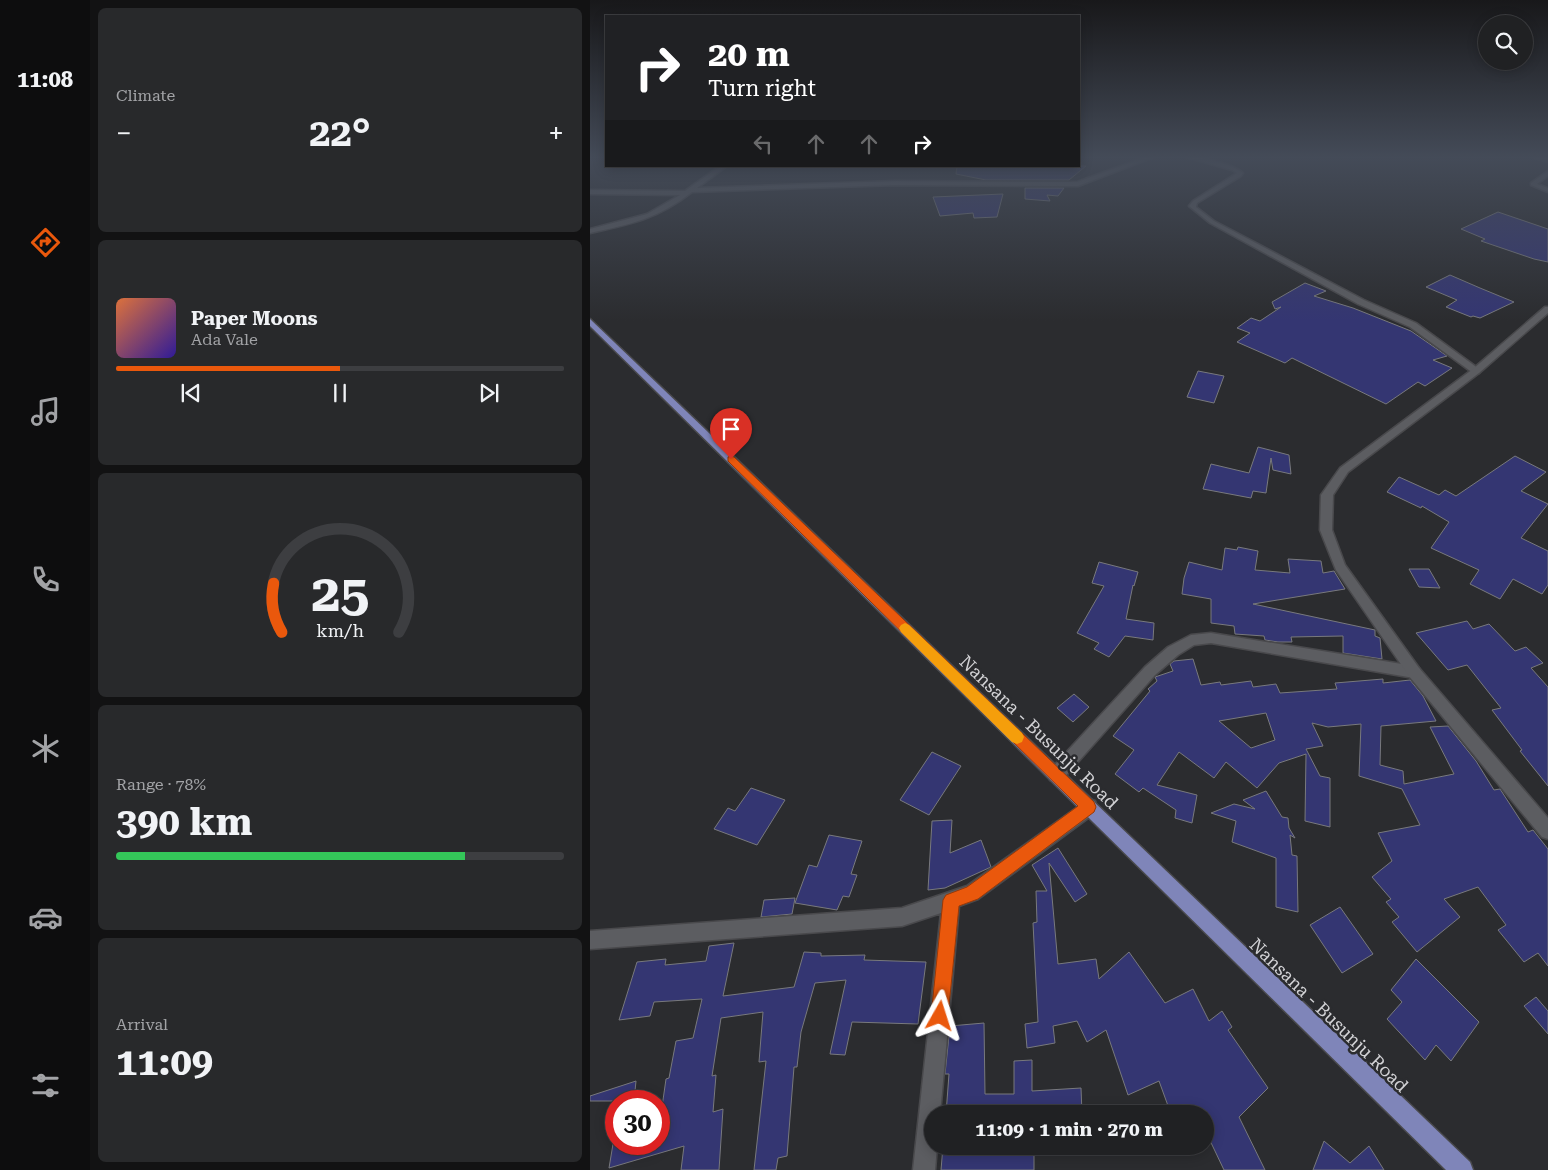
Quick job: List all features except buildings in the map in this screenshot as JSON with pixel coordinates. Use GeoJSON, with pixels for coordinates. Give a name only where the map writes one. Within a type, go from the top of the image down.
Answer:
{"type":"FeatureCollection","features":[{"type":"Feature","properties":{"kind":"main road","name":"Nansana - Busunju Road"},"geometry":{"type":"LineString","coordinates":[[590,321],[1462,1170]]}},
{"type":"Feature","properties":{"kind":"street"},"geometry":{"type":"LineString","coordinates":[[590,231],[641,218],[658,212]]}},
{"type":"Feature","properties":{"kind":"street"},"geometry":{"type":"LineString","coordinates":[[1198,212],[1212,222],[1361,302],[1412,325],[1476,371]]}},
{"type":"Feature","properties":{"kind":"street"},"geometry":{"type":"LineString","coordinates":[[1548,309],[1495,352],[1476,371],[1344,470],[1327,495],[1326,530],[1340,567],[1414,672],[1548,831]]}},
{"type":"Feature","properties":{"kind":"street"},"geometry":{"type":"LineString","coordinates":[[1056,775],[1150,671],[1173,651],[1191,640],[1211,638],[1414,672]]}},
{"type":"Feature","properties":{"kind":"street"},"geometry":{"type":"LineString","coordinates":[[590,940],[902,917],[972,894],[1089,807]]}},
{"type":"Feature","properties":{"kind":"street"},"geometry":{"type":"LineString","coordinates":[[924,1170],[951,900]]}},
{"type":"Feature","properties":{"kind":"slow traffic"},"geometry":{"type":"LineString","coordinates":[[905,628],[1017,737]]}},
{"type":"Feature","properties":{"kind":"route"},"geometry":{"type":"LineString","coordinates":[[731,459],[1089,807],[972,894],[951,900],[940,1016]]}}]}
